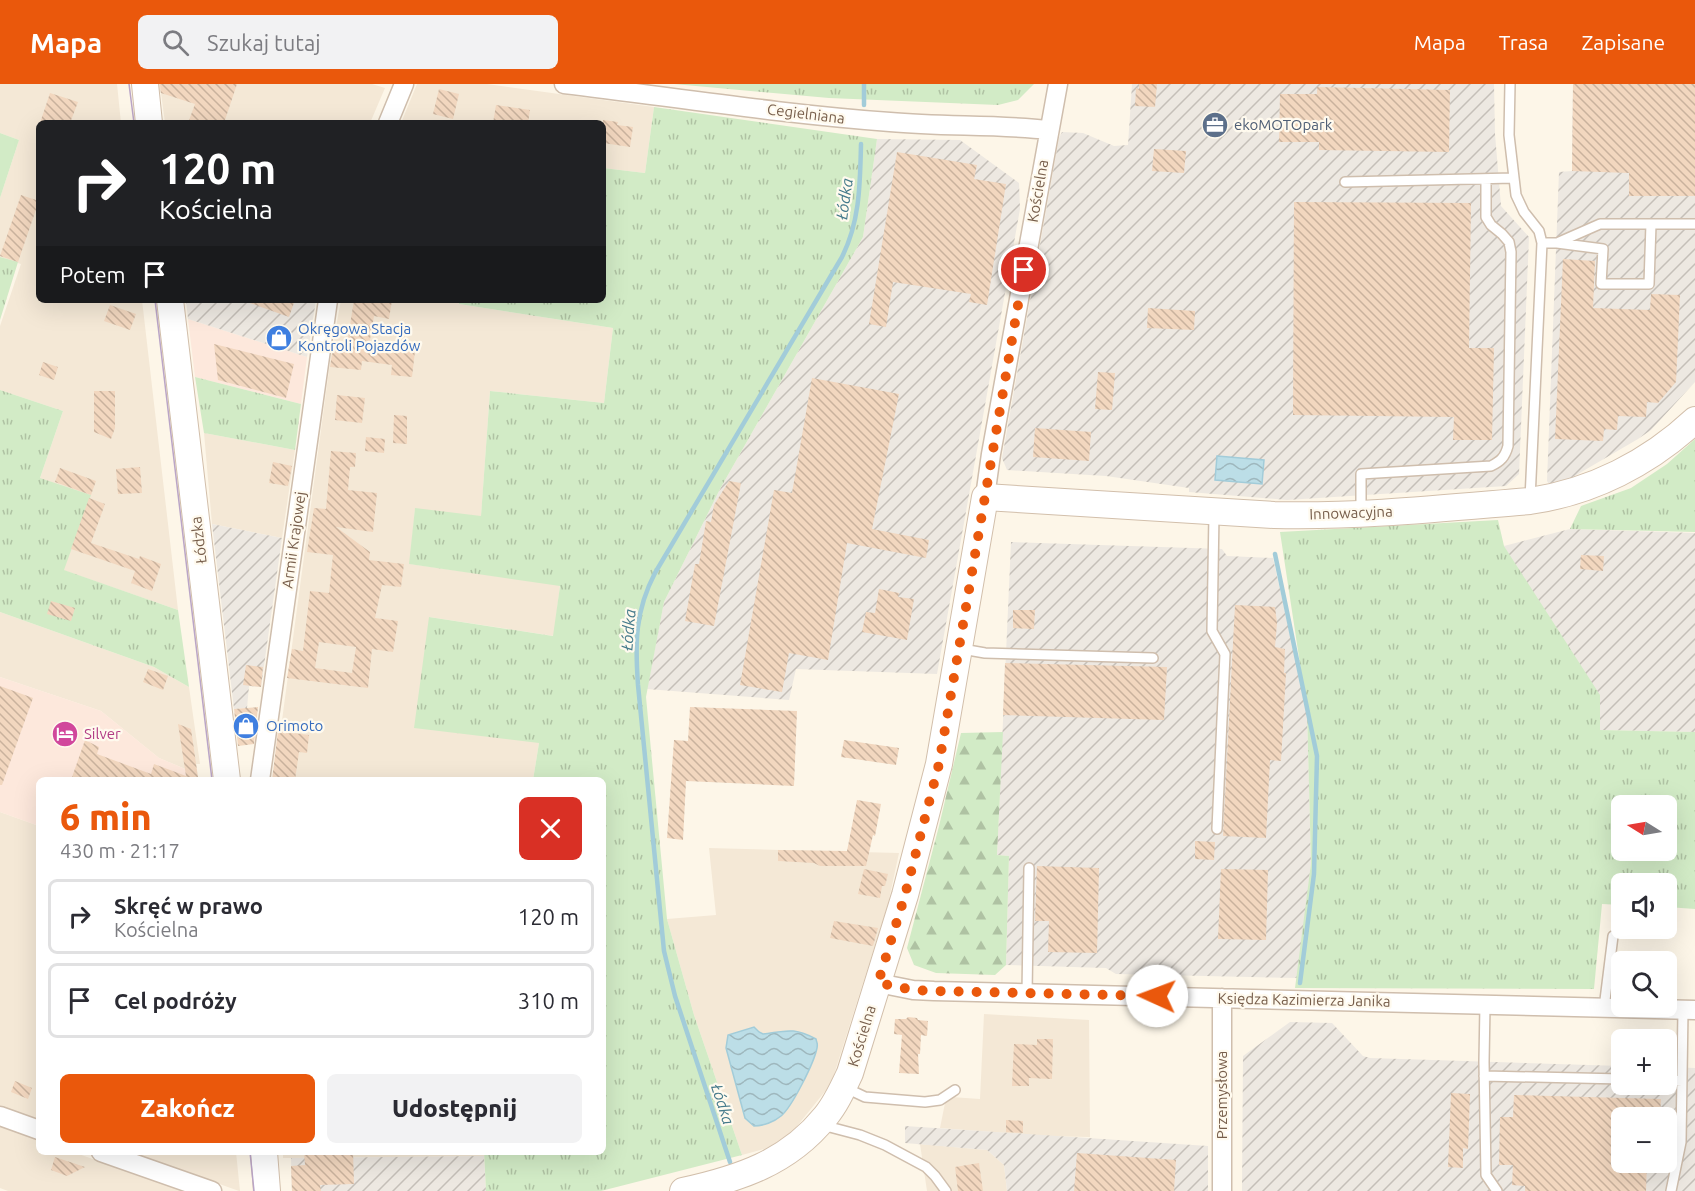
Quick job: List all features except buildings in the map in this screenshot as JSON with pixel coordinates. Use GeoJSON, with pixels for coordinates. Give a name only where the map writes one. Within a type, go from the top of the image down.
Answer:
{"type":"FeatureCollection","features":[{"type":"Feature","properties":{"kind":"street"},"geometry":{"type":"LineString","coordinates":[[389,120],[404,84]]}},
{"type":"Feature","properties":{"kind":"street","name":"Cegielniana"},"geometry":{"type":"LineString","coordinates":[[564,84],[840,118],[893,123],[1023,127],[1049,130]]}},
{"type":"Feature","properties":{"kind":"street","name":"Kościelna"},"geometry":{"type":"LineString","coordinates":[[683,1191],[722,1182],[773,1161],[794,1146],[825,1117],[850,1073],[905,895],[939,764],[993,443],[1058,84]]}},
{"type":"Feature","properties":{"kind":"street","name":"Łódzka"},"geometry":{"type":"LineString","coordinates":[[170,303],[227,777]]}},
{"type":"Feature","properties":{"kind":"street","name":"Armii Krajowej"},"geometry":{"type":"LineString","coordinates":[[260,777],[328,303]]}},
{"type":"Feature","properties":{"kind":"street","name":"Innowacyjna"},"geometry":{"type":"LineString","coordinates":[[985,497],[1319,516],[1530,501],[1580,490],[1613,477],[1659,449],[1695,420]]}},
{"type":"Feature","properties":{"kind":"street","name":"Księdza Kazimierza Janika"},"geometry":{"type":"LineString","coordinates":[[878,983],[913,990],[1689,1010]]}},
{"type":"Feature","properties":{"kind":"street","name":"Przemysłowa"},"geometry":{"type":"LineString","coordinates":[[1221,1191],[1222,998]]}},
{"type":"Feature","properties":{"kind":"street"},"geometry":{"type":"LineString","coordinates":[[0,1116],[36,1129]]}},
{"type":"Feature","properties":{"kind":"street"},"geometry":{"type":"LineString","coordinates":[[110,1155],[212,1191]]}},
{"type":"Feature","properties":{"kind":"street"},"geometry":{"type":"LineString","coordinates":[[264,1155],[267,1191]]}},
{"type":"Feature","properties":{"kind":"lane"},"geometry":{"type":"LineString","coordinates":[[1510,84],[1509,135],[1516,195],[1524,212],[1539,231],[1542,243],[1530,501]]}},
{"type":"Feature","properties":{"kind":"lane"},"geometry":{"type":"LineString","coordinates":[[1361,514],[1361,474],[1491,466],[1500,462],[1505,455],[1508,446],[1511,252],[1509,242],[1486,217],[1486,178]]}},
{"type":"Feature","properties":{"kind":"lane"},"geometry":{"type":"LineString","coordinates":[[1345,182],[1513,178]]}},
{"type":"Feature","properties":{"kind":"lane"},"geometry":{"type":"LineString","coordinates":[[1557,243],[1600,224],[1695,224]]}},
{"type":"Feature","properties":{"kind":"lane"},"geometry":{"type":"LineString","coordinates":[[1542,243],[1603,249],[1601,284],[1649,284],[1651,224]]}},
{"type":"Feature","properties":{"kind":"lane"},"geometry":{"type":"LineString","coordinates":[[1214,511],[1212,631],[1225,654],[1217,829]]}},
{"type":"Feature","properties":{"kind":"lane"},"geometry":{"type":"LineString","coordinates":[[959,648],[985,653],[1153,658]]}},
{"type":"Feature","properties":{"kind":"lane"},"geometry":{"type":"LineString","coordinates":[[1027,993],[1029,868]]}},
{"type":"Feature","properties":{"kind":"lane"},"geometry":{"type":"LineString","coordinates":[[1604,1008],[1613,939]]}},
{"type":"Feature","properties":{"kind":"lane"},"geometry":{"type":"LineString","coordinates":[[1485,1005],[1486,1175],[1497,1191]]}},
{"type":"Feature","properties":{"kind":"lane"},"geometry":{"type":"LineString","coordinates":[[1671,1191],[1681,1142],[1682,1081],[1689,1010]]}},
{"type":"Feature","properties":{"kind":"lane"},"geometry":{"type":"LineString","coordinates":[[1484,1076],[1611,1079]]}},
{"type":"Feature","properties":{"kind":"lane"},"geometry":{"type":"LineString","coordinates":[[1677,1081],[1682,1081]]}},
{"type":"Feature","properties":{"kind":"lane"},"geometry":{"type":"LineString","coordinates":[[844,1087],[865,1097],[925,1102],[940,1100],[955,1090]]}},
{"type":"Feature","properties":{"kind":"lane"},"geometry":{"type":"LineString","coordinates":[[818,1124],[860,1135],[885,1145],[926,1167],[946,1191]]}},
{"type":"Feature","properties":{"kind":"shaded area"},"geometry":{"type":"Polygon","coordinates":[[[0,84],[117,84],[121,120],[36,120],[36,303],[142,303],[178,610],[63,570],[40,478],[63,411],[0,390],[0,326],[21,264],[0,257],[0,198],[19,140],[0,133],[0,84]]]}},
{"type":"Feature","properties":{"kind":"shaded area"},"geometry":{"type":"Polygon","coordinates":[[[158,84],[372,84],[385,88],[371,120],[165,120],[161,93],[158,92],[158,84]]]}},
{"type":"Feature","properties":{"kind":"shaded area"},"geometry":{"type":"Polygon","coordinates":[[[417,84],[487,84],[654,107],[645,173],[606,168],[606,120],[402,120],[417,84]]]}},
{"type":"Feature","properties":{"kind":"shaded area"},"geometry":{"type":"Polygon","coordinates":[[[1132,84],[1494,84],[1495,134],[1501,206],[1529,237],[1519,474],[1506,486],[1287,500],[1189,492],[1189,488],[1106,476],[1007,470],[1002,458],[1059,138],[1062,132],[1083,133],[1114,146],[1128,145],[1132,84]]]}},
{"type":"Feature","properties":{"kind":"shaded area"},"geometry":{"type":"Polygon","coordinates":[[[1573,84],[1695,84],[1695,382],[1651,430],[1566,481],[1560,484],[1549,484],[1547,481],[1559,172],[1572,171],[1573,84]]]}},
{"type":"Feature","properties":{"kind":"shaded area"},"geometry":{"type":"Polygon","coordinates":[[[877,139],[960,140],[1019,183],[1020,209],[937,674],[796,669],[789,700],[647,689],[664,602],[720,489],[863,237],[877,139]]]}},
{"type":"Feature","properties":{"kind":"shaded area","name":"Okręgowa Stacja Kontroli Pojazdów"},"geometry":{"type":"Polygon","coordinates":[[[186,303],[316,303],[307,357],[188,319],[186,303]]]}},
{"type":"Feature","properties":{"kind":"shaded area"},"geometry":{"type":"Polygon","coordinates":[[[340,303],[459,303],[613,328],[604,403],[490,391],[481,517],[415,509],[410,564],[560,585],[554,636],[429,617],[539,743],[533,777],[274,777],[332,348],[340,303]]]}},
{"type":"Feature","properties":{"kind":"shaded area"},"geometry":{"type":"Polygon","coordinates":[[[188,319],[307,357],[301,404],[195,377],[188,319]]]}},
{"type":"Feature","properties":{"kind":"shaded area"},"geometry":{"type":"Polygon","coordinates":[[[204,433],[295,450],[282,538],[212,524],[204,433]]]}},
{"type":"Feature","properties":{"kind":"shaded area"},"geometry":{"type":"Polygon","coordinates":[[[212,524],[282,538],[261,687],[249,686],[247,708],[234,709],[212,524]]]}},
{"type":"Feature","properties":{"kind":"shaded area"},"geometry":{"type":"Polygon","coordinates":[[[1570,529],[1695,533],[1695,732],[1600,730],[1504,546],[1570,529]]]}},
{"type":"Feature","properties":{"kind":"shaded area"},"geometry":{"type":"Polygon","coordinates":[[[1011,542],[1222,549],[1227,556],[1273,558],[1307,710],[1311,863],[1298,978],[1116,974],[1106,968],[1006,965],[1009,856],[997,855],[1011,542]]]}},
{"type":"Feature","properties":{"kind":"shaded area"},"geometry":{"type":"Polygon","coordinates":[[[0,612],[154,667],[189,687],[200,764],[194,764],[195,773],[159,758],[101,711],[0,677],[0,612]]]}},
{"type":"Feature","properties":{"kind":"shaded area","name":"Silver"},"geometry":{"type":"Polygon","coordinates":[[[0,677],[101,711],[159,758],[195,773],[196,777],[36,777],[36,825],[0,812],[0,677]]]}},
{"type":"Feature","properties":{"kind":"shaded area"},"geometry":{"type":"Polygon","coordinates":[[[0,812],[36,825],[36,1119],[0,1106],[0,812]]]}},
{"type":"Feature","properties":{"kind":"shaded area"},"geometry":{"type":"Polygon","coordinates":[[[709,848],[899,853],[888,904],[831,1084],[789,1136],[764,1149],[742,1155],[694,1015],[667,919],[716,915],[709,848]]]}},
{"type":"Feature","properties":{"kind":"shaded area"},"geometry":{"type":"Polygon","coordinates":[[[984,1014],[1089,1020],[1090,1137],[1042,1136],[940,1128],[945,1103],[951,1097],[980,1099],[984,1014]]]}},
{"type":"Feature","properties":{"kind":"shaded area"},"geometry":{"type":"Polygon","coordinates":[[[1290,1022],[1332,1023],[1363,1056],[1370,1058],[1611,1066],[1611,1095],[1677,1095],[1677,1067],[1695,1068],[1695,1191],[1242,1191],[1243,1056],[1290,1022]]]}},
{"type":"Feature","properties":{"kind":"shaded area"},"geometry":{"type":"Polygon","coordinates":[[[0,1126],[36,1139],[36,1155],[81,1155],[183,1191],[8,1191],[0,1188],[0,1126]]]}},
{"type":"Feature","properties":{"kind":"shaded area"},"geometry":{"type":"Polygon","coordinates":[[[905,1126],[1208,1146],[1208,1191],[1007,1191],[1004,1165],[987,1150],[905,1143],[905,1126]]]}},
{"type":"Feature","properties":{"kind":"shaded area"},"geometry":{"type":"Polygon","coordinates":[[[920,1144],[987,1150],[1004,1165],[1007,1191],[927,1191],[920,1144]]]}},
{"type":"Feature","properties":{"kind":"shaded area"},"geometry":{"type":"Polygon","coordinates":[[[138,1155],[236,1155],[239,1191],[138,1155]]]}},
{"type":"Feature","properties":{"kind":"shaded area"},"geometry":{"type":"Polygon","coordinates":[[[283,1155],[484,1155],[484,1156],[283,1158],[283,1155]]]}},
{"type":"Feature","properties":{"kind":"shaded area"},"geometry":{"type":"Polygon","coordinates":[[[484,1156],[486,1191],[292,1191],[291,1158],[484,1156]]]}},
{"type":"Feature","properties":{"kind":"green space"},"geometry":{"type":"Polygon","coordinates":[[[674,84],[1034,84],[1018,100],[998,105],[829,98],[674,84]]]}},
{"type":"Feature","properties":{"kind":"green space"},"geometry":{"type":"Polygon","coordinates":[[[654,107],[877,139],[863,237],[720,489],[664,602],[646,697],[667,919],[694,1015],[742,1155],[601,1191],[486,1191],[484,1155],[606,1155],[606,777],[533,777],[539,743],[414,728],[429,617],[553,636],[560,586],[409,564],[415,508],[481,516],[490,391],[604,403],[613,328],[459,303],[606,303],[606,168],[645,173],[654,107]]]}},
{"type":"Feature","properties":{"kind":"green space"},"geometry":{"type":"Polygon","coordinates":[[[0,133],[19,140],[0,198],[0,133]]]}},
{"type":"Feature","properties":{"kind":"green space"},"geometry":{"type":"Polygon","coordinates":[[[0,257],[18,262],[0,320],[0,257]]]}},
{"type":"Feature","properties":{"kind":"green space"},"geometry":{"type":"Polygon","coordinates":[[[195,377],[301,404],[295,450],[204,433],[195,377]]]}},
{"type":"Feature","properties":{"kind":"green space"},"geometry":{"type":"Polygon","coordinates":[[[0,390],[63,411],[40,478],[91,495],[64,570],[178,610],[189,687],[154,667],[0,612],[0,390]]]}},
{"type":"Feature","properties":{"kind":"green space"},"geometry":{"type":"Polygon","coordinates":[[[1695,439],[1695,532],[1570,529],[1581,506],[1631,488],[1667,464],[1695,439]]]}},
{"type":"Feature","properties":{"kind":"green space"},"geometry":{"type":"Polygon","coordinates":[[[1498,520],[1504,546],[1600,695],[1600,730],[1695,732],[1695,909],[1677,908],[1677,873],[1611,873],[1611,904],[1602,904],[1594,989],[1295,988],[1311,863],[1307,710],[1280,532],[1498,520]]]}},
{"type":"Feature","properties":{"kind":"green space"},"geometry":{"type":"Polygon","coordinates":[[[1003,732],[997,855],[1009,856],[1006,965],[995,975],[936,973],[914,965],[907,948],[961,733],[1003,732]]]}},
{"type":"Feature","properties":{"kind":"water"},"geometry":{"type":"Polygon","coordinates":[[[1217,456],[1264,460],[1262,484],[1215,480],[1217,456]]]}},
{"type":"Feature","properties":{"kind":"water"},"geometry":{"type":"Polygon","coordinates":[[[754,1027],[763,1034],[790,1031],[801,1033],[816,1039],[817,1045],[807,1074],[786,1111],[772,1122],[754,1126],[745,1118],[726,1048],[728,1035],[754,1027]]]}},
{"type":"Feature","properties":{"kind":"waterway","name":"Łódka"},"geometry":{"type":"LineString","coordinates":[[864,84],[864,105]]}},
{"type":"Feature","properties":{"kind":"waterway","name":"Łódka"},"geometry":{"type":"LineString","coordinates":[[730,1162],[675,996],[664,951],[638,685],[638,628],[643,601],[655,573],[842,257],[856,216],[861,144]]}},
{"type":"Feature","properties":{"kind":"waterway"},"geometry":{"type":"LineString","coordinates":[[1275,554],[1317,756],[1314,874],[1300,983]]}},
{"type":"Feature","properties":{"kind":"tram line"},"geometry":{"type":"LineString","coordinates":[[129,84],[134,120]]}},
{"type":"Feature","properties":{"kind":"tram line"},"geometry":{"type":"LineString","coordinates":[[155,303],[212,777]]}},
{"type":"Feature","properties":{"kind":"tram line"},"geometry":{"type":"LineString","coordinates":[[250,1155],[254,1191]]}},
{"type":"Feature","properties":{"kind":"place","name":"ekoMOTOpark"},"geometry":{"type":"Point","coordinates":[1215,125]}},
{"type":"Feature","properties":{"kind":"place","name":"Okręgowa Stacja Kontroli Pojazdów"},"geometry":{"type":"Point","coordinates":[279,338]}},
{"type":"Feature","properties":{"kind":"place","name":"Orimoto"},"geometry":{"type":"Point","coordinates":[246,726]}},
{"type":"Feature","properties":{"kind":"place","name":"Silver"},"geometry":{"type":"Point","coordinates":[65,734]}},
{"type":"Feature","properties":{"kind":"route"},"geometry":{"type":"LineString","coordinates":[[1024,270],[939,764],[917,853],[878,983],[913,990],[934,991],[1157,996]]}}]}
